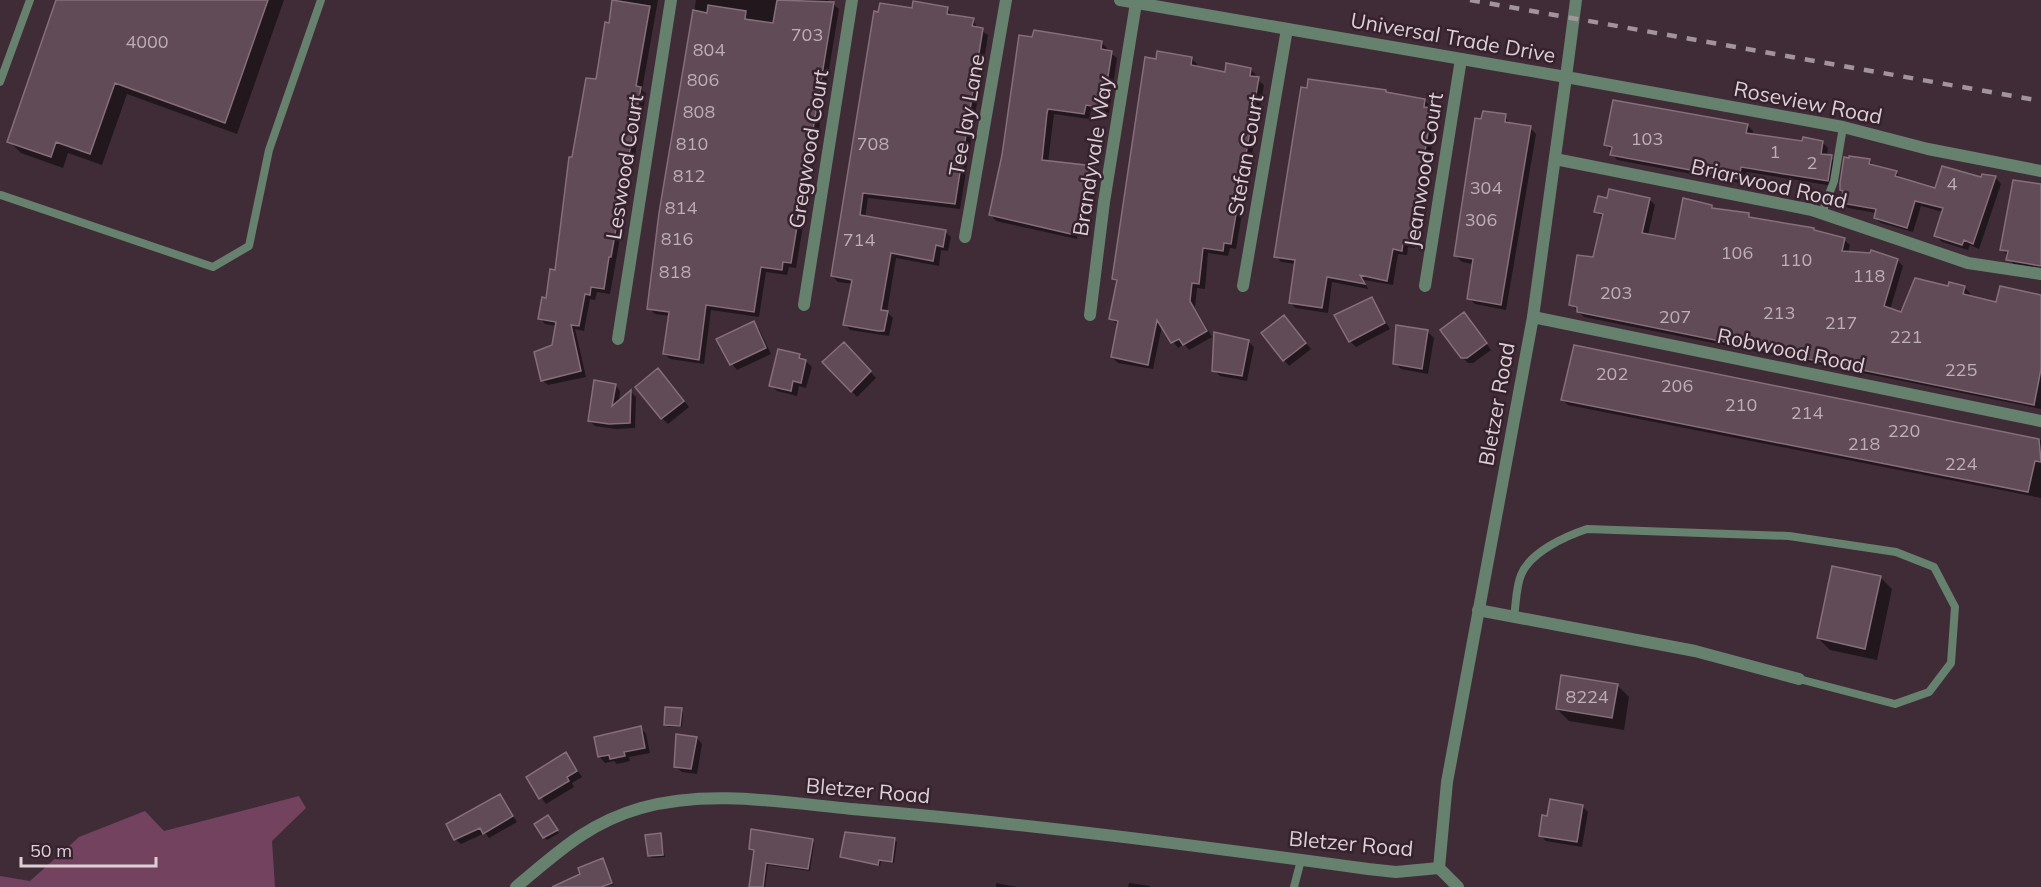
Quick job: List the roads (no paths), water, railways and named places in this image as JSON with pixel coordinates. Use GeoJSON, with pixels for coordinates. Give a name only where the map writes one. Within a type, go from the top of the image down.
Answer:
{"type":"FeatureCollection","features":[{"type":"Feature","properties":{"kind":"street","name":"Leswood Court"},"geometry":{"type":"LineString","coordinates":[[618,339],[671,0]]}},
{"type":"Feature","properties":{"kind":"street","name":"Gregwood Court"},"geometry":{"type":"LineString","coordinates":[[804,305],[852,0]]}},
{"type":"Feature","properties":{"kind":"street","name":"Tee Jay Lane"},"geometry":{"type":"LineString","coordinates":[[965,237],[1006,0]]}},
{"type":"Feature","properties":{"kind":"street","name":"Universal Trade Drive"},"geometry":{"type":"LineString","coordinates":[[1120,0],[1566,77]]}},
{"type":"Feature","properties":{"kind":"street","name":"Bletzer Road"},"geometry":{"type":"LineString","coordinates":[[516,887],[565,844],[614,816],[675,801],[714,799],[910,814],[1081,831],[1396,872],[1439,868],[1448,782],[1533,317],[1576,0]]}},
{"type":"Feature","properties":{"kind":"street","name":"Brandyvale Way"},"geometry":{"type":"LineString","coordinates":[[1090,315],[1104,202],[1136,3]]}},
{"type":"Feature","properties":{"kind":"street","name":"Stefan Court"},"geometry":{"type":"LineString","coordinates":[[1243,286],[1287,29]]}},
{"type":"Feature","properties":{"kind":"street","name":"Jeanwood Court"},"geometry":{"type":"LineString","coordinates":[[1425,286],[1461,59]]}},
{"type":"Feature","properties":{"kind":"street","name":"Roseview Road"},"geometry":{"type":"LineString","coordinates":[[1566,77],[1843,127],[1928,149],[2041,171]]}},
{"type":"Feature","properties":{"kind":"street","name":"Briarwood Road"},"geometry":{"type":"LineString","coordinates":[[1555,159],[1739,194],[1822,213],[1968,263],[2041,274]]}},
{"type":"Feature","properties":{"kind":"street","name":"Robwood Road"},"geometry":{"type":"LineString","coordinates":[[1533,317],[2041,421]]}},
{"type":"Feature","properties":{"kind":"street"},"geometry":{"type":"LineString","coordinates":[[1478,610],[1695,651],[1799,679]]}},
{"type":"Feature","properties":{"kind":"street"},"geometry":{"type":"LineString","coordinates":[[1439,868],[1458,887]]}},
{"type":"Feature","properties":{"kind":"lane"},"geometry":{"type":"LineString","coordinates":[[0,82],[30,0]]}},
{"type":"Feature","properties":{"kind":"lane"},"geometry":{"type":"LineString","coordinates":[[0,195],[213,267],[249,246],[269,150],[321,0]]}},
{"type":"Feature","properties":{"kind":"lane"},"geometry":{"type":"LineString","coordinates":[[1822,213],[1834,181],[1843,127]]}},
{"type":"Feature","properties":{"kind":"lane"},"geometry":{"type":"LineString","coordinates":[[1514,618],[1521,576],[1528,562],[1570,535],[1587,530],[1789,536],[1896,552],[1934,567],[1955,608],[1951,663],[1929,692],[1895,704],[1799,679]]}},
{"type":"Feature","properties":{"kind":"lane"},"geometry":{"type":"LineString","coordinates":[[1294,887],[1301,860]]}},
{"type":"Feature","properties":{"kind":"railway"},"geometry":{"type":"LineString","coordinates":[[1470,0],[2041,101]]}}]}
